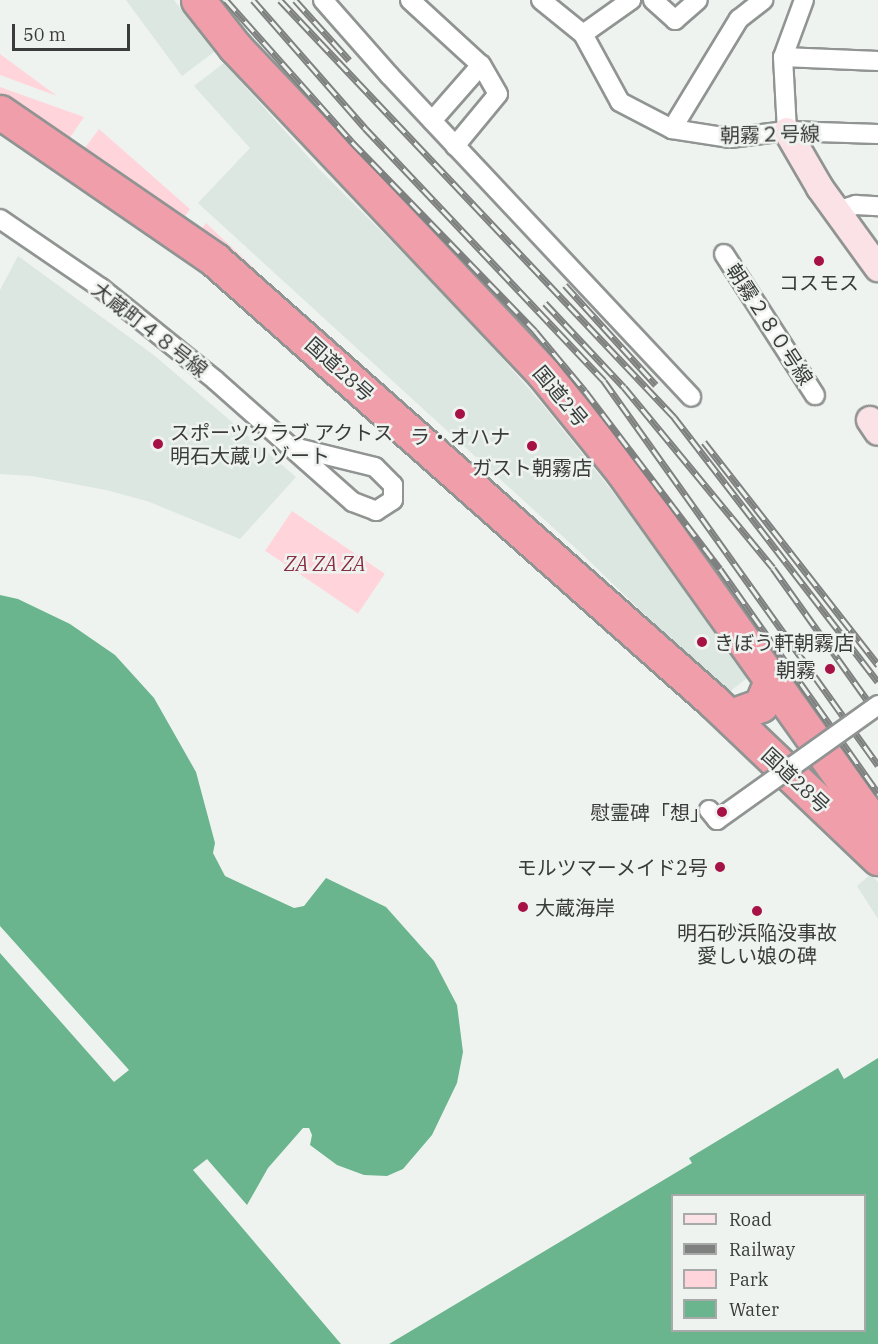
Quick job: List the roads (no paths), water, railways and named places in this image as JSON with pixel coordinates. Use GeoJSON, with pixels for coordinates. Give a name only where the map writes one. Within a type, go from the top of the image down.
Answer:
{"type":"FeatureCollection","features":[{"type":"Feature","properties":{"kind":"highway","name":"国道2号"},"geometry":{"type":"LineString","coordinates":[[198,0],[235,47],[544,374],[623,472],[878,829]]}},
{"type":"Feature","properties":{"kind":"highway","name":"国道28号"},"geometry":{"type":"LineString","coordinates":[[0,112],[216,260],[726,707],[878,858]]}},
{"type":"Feature","properties":{"kind":"highway"},"geometry":{"type":"LineString","coordinates":[[726,707],[761,705],[772,678]]}},
{"type":"Feature","properties":{"kind":"highway","name":"国道28号"},"geometry":{"type":"LineString","coordinates":[[726,707],[789,733],[811,735]]}},
{"type":"Feature","properties":{"kind":"street"},"geometry":{"type":"LineString","coordinates":[[323,0],[455,146],[691,397]]}},
{"type":"Feature","properties":{"kind":"street"},"geometry":{"type":"LineString","coordinates":[[410,0],[481,65],[498,94],[455,146]]}},
{"type":"Feature","properties":{"kind":"street","name":"朝霧２号線"},"geometry":{"type":"LineString","coordinates":[[541,0],[583,34],[620,102],[672,129],[730,138],[787,131],[878,134]]}},
{"type":"Feature","properties":{"kind":"street"},"geometry":{"type":"LineString","coordinates":[[583,34],[631,0]]}},
{"type":"Feature","properties":{"kind":"street"},"geometry":{"type":"LineString","coordinates":[[653,0],[675,20],[698,0]]}},
{"type":"Feature","properties":{"kind":"street"},"geometry":{"type":"LineString","coordinates":[[672,129],[739,19],[763,0]]}},
{"type":"Feature","properties":{"kind":"street"},"geometry":{"type":"LineString","coordinates":[[804,0],[783,57],[787,131],[837,211],[878,268]]}},
{"type":"Feature","properties":{"kind":"street"},"geometry":{"type":"LineString","coordinates":[[783,57],[878,61]]}},
{"type":"Feature","properties":{"kind":"street"},"geometry":{"type":"LineString","coordinates":[[432,121],[481,65]]}},
{"type":"Feature","properties":{"kind":"street"},"geometry":{"type":"LineString","coordinates":[[837,211],[856,205],[878,206]]}},
{"type":"Feature","properties":{"kind":"street","name":"大蔵町４８号線"},"geometry":{"type":"LineString","coordinates":[[0,219],[101,288],[293,447],[302,459],[353,502],[376,511],[393,500],[393,485],[375,467],[293,447]]}},
{"type":"Feature","properties":{"kind":"street","name":"朝霧２８０号線"},"geometry":{"type":"LineString","coordinates":[[724,254],[815,395]]}},
{"type":"Feature","properties":{"kind":"street"},"geometry":{"type":"LineString","coordinates":[[709,810],[717,820],[878,705]]}},
{"type":"Feature","properties":{"kind":"water"},"geometry":{"type":"Polygon","coordinates":[[[0,595],[18,599],[70,624],[115,655],[154,698],[196,772],[215,843],[213,853],[225,876],[294,908],[304,906],[326,878],[386,907],[434,961],[457,1005],[463,1052],[457,1083],[432,1135],[403,1169],[387,1176],[364,1175],[337,1165],[310,1145],[312,1135],[309,1128],[303,1128],[268,1168],[247,1205],[207,1159],[193,1170],[341,1344],[0,1344],[0,953],[114,1082],[129,1070],[0,926],[0,595]]]}},
{"type":"Feature","properties":{"kind":"water"},"geometry":{"type":"Polygon","coordinates":[[[878,1058],[878,1344],[389,1344],[692,1163],[689,1158],[838,1068],[844,1079],[878,1058]]]}},
{"type":"Feature","properties":{"kind":"railway"},"geometry":{"type":"LineString","coordinates":[[226,0],[352,142],[535,331],[585,391],[720,569],[878,793]]}},
{"type":"Feature","properties":{"kind":"railway"},"geometry":{"type":"LineString","coordinates":[[253,0],[365,128],[604,381],[878,765]]}},
{"type":"Feature","properties":{"kind":"railway"},"geometry":{"type":"LineString","coordinates":[[280,0],[674,417],[878,682]]}},
{"type":"Feature","properties":{"kind":"railway"},"geometry":{"type":"LineString","coordinates":[[295,0],[349,60]]}},
{"type":"Feature","properties":{"kind":"railway"},"geometry":{"type":"LineString","coordinates":[[565,285],[656,385]]}},
{"type":"Feature","properties":{"kind":"railway"},"geometry":{"type":"LineString","coordinates":[[545,303],[624,387],[773,568],[878,715]]}},
{"type":"Feature","properties":{"kind":"railway"},"geometry":{"type":"LineString","coordinates":[[704,442],[878,665]]}},
{"type":"Feature","properties":{"kind":"place","name":"コスモス"},"geometry":{"type":"Point","coordinates":[819,261]}},
{"type":"Feature","properties":{"kind":"place","name":"ラ・オハナ"},"geometry":{"type":"Point","coordinates":[460,414]}},
{"type":"Feature","properties":{"kind":"place","name":"スポーツクラブ アクトス 明石大蔵リゾート"},"geometry":{"type":"Point","coordinates":[158,444]}},
{"type":"Feature","properties":{"kind":"place","name":"ガスト朝霧店"},"geometry":{"type":"Point","coordinates":[532,446]}},
{"type":"Feature","properties":{"kind":"place","name":"きぼう軒朝霧店"},"geometry":{"type":"Point","coordinates":[702,642]}},
{"type":"Feature","properties":{"kind":"place","name":"朝霧"},"geometry":{"type":"Point","coordinates":[830,669]}},
{"type":"Feature","properties":{"kind":"place","name":"慰霊碑「想」"},"geometry":{"type":"Point","coordinates":[722,812]}},
{"type":"Feature","properties":{"kind":"place","name":"モルツマーメイド2号"},"geometry":{"type":"Point","coordinates":[720,867]}},
{"type":"Feature","properties":{"kind":"place","name":"大蔵海岸"},"geometry":{"type":"Point","coordinates":[523,907]}},
{"type":"Feature","properties":{"kind":"place","name":"明石砂浜陥没事故 愛しい娘の碑"},"geometry":{"type":"Point","coordinates":[757,911]}},
{"type":"Feature","properties":{"kind":"park label","name":"ZA ZA ZA"},"geometry":{"type":"Point","coordinates":[325,563]}}]}
